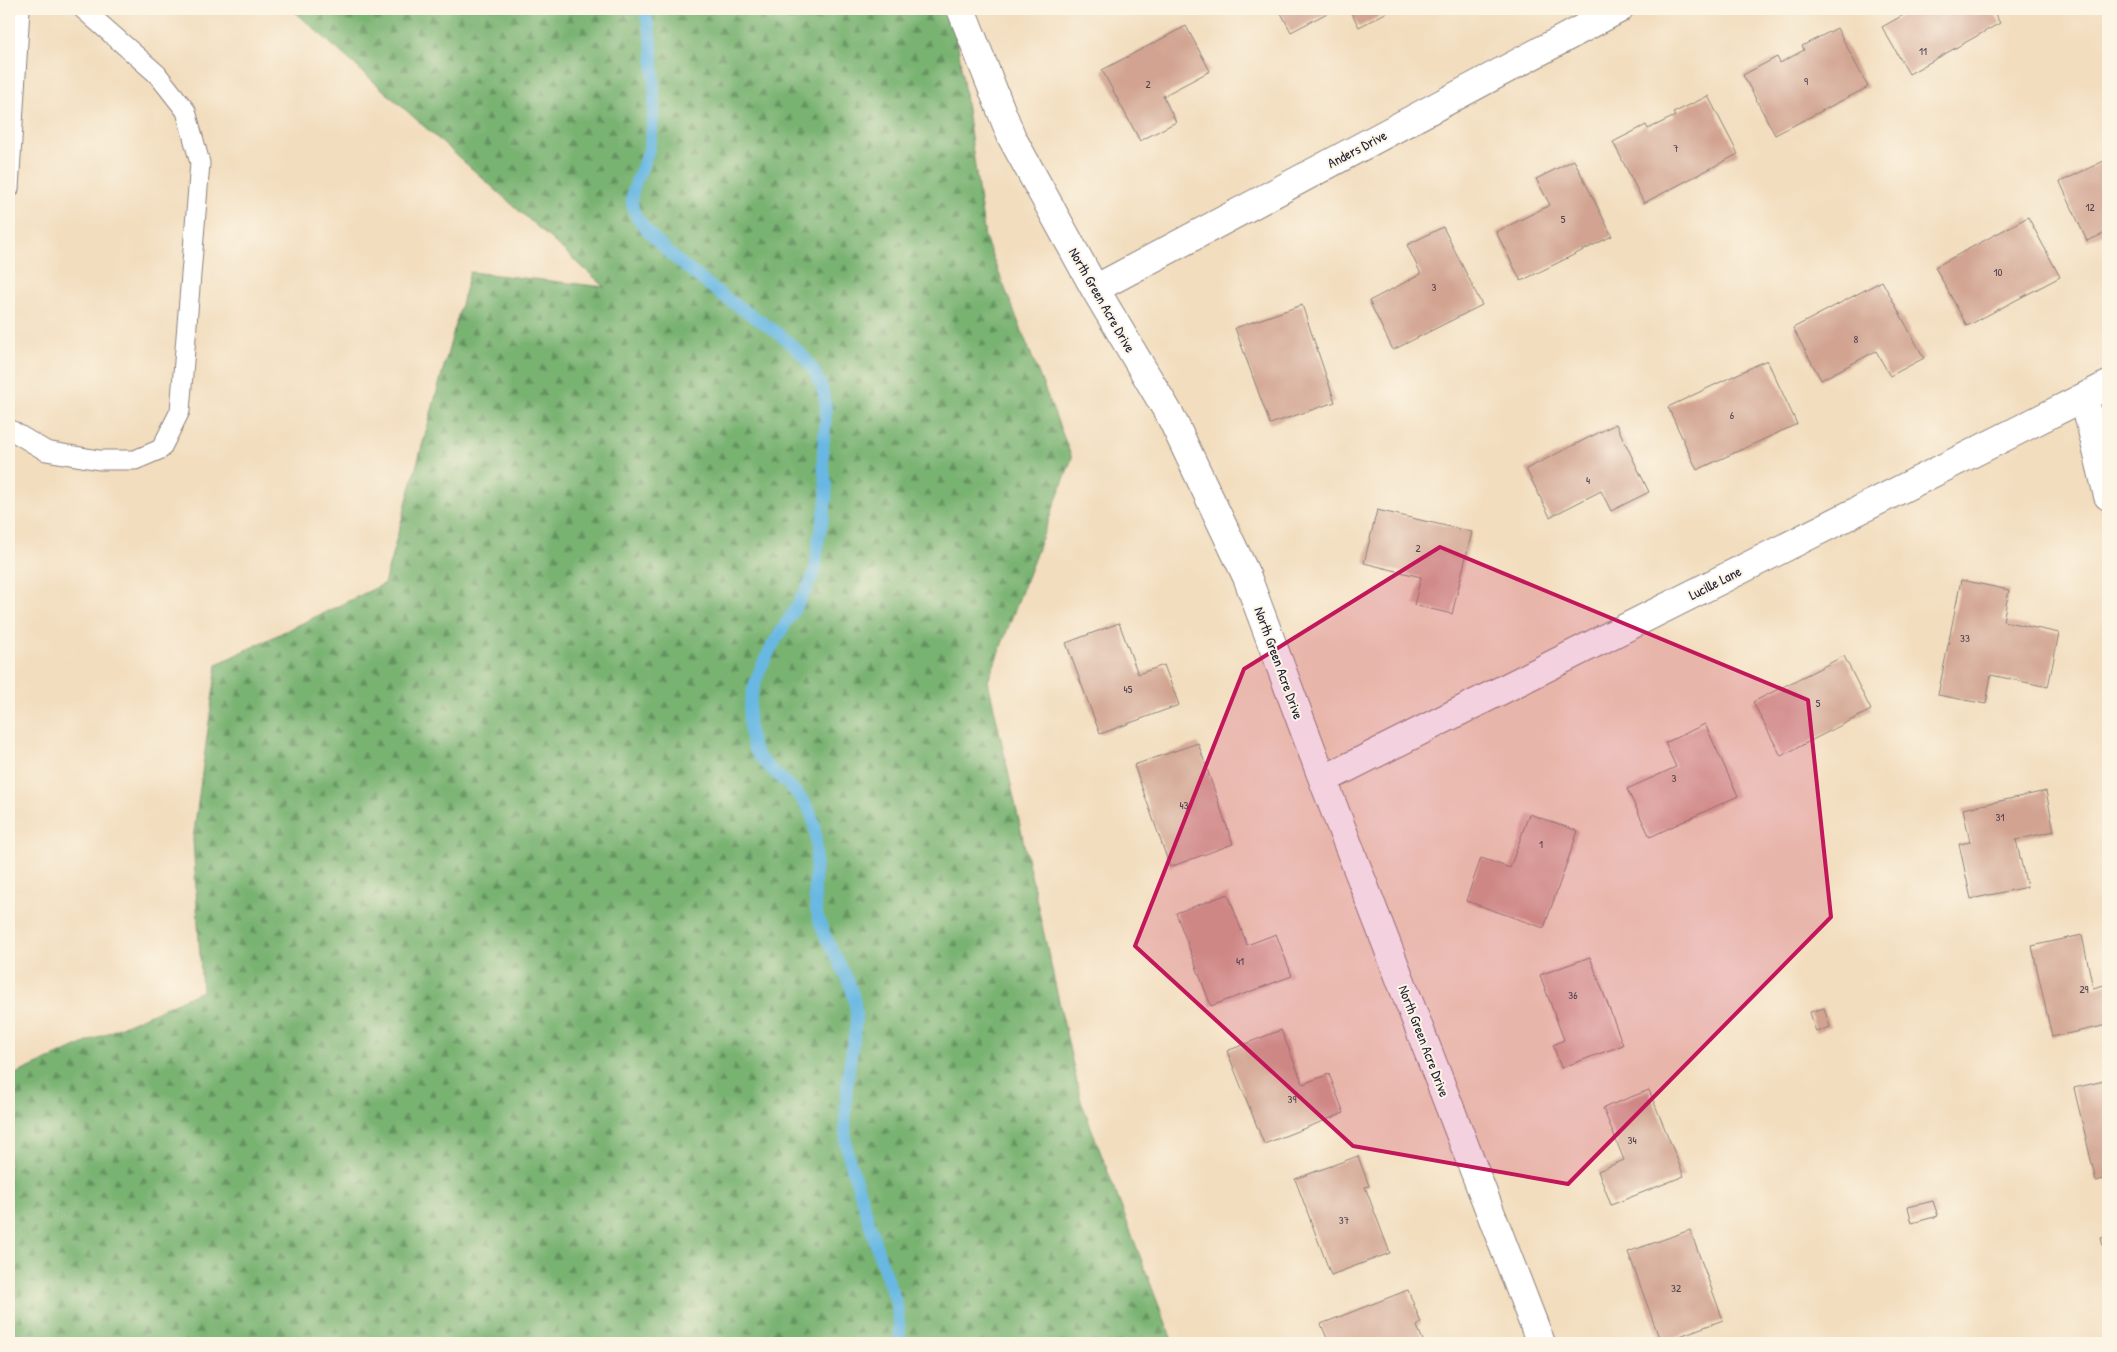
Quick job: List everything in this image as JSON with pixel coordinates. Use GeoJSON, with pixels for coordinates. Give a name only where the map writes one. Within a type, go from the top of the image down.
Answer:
{"type":"FeatureCollection","features":[{"type":"Feature","properties":{"kind":"street","name":"North Green Acre Drive"},"geometry":{"type":"LineString","coordinates":[[961,9],[1012,138],[1095,289],[1171,417],[1247,577],[1323,780],[1541,1343]]}},
{"type":"Feature","properties":{"kind":"street","name":"Anders Drive"},"geometry":{"type":"LineString","coordinates":[[1095,289],[1619,9]]}},
{"type":"Feature","properties":{"kind":"street","name":"Lucille Lane"},"geometry":{"type":"LineString","coordinates":[[1323,780],[2108,385]]}},
{"type":"Feature","properties":{"kind":"street"},"geometry":{"type":"LineString","coordinates":[[2084,397],[2108,496]]}},
{"type":"Feature","properties":{"kind":"lane"},"geometry":{"type":"LineString","coordinates":[[9,189],[20,9]]}},
{"type":"Feature","properties":{"kind":"lane"},"geometry":{"type":"LineString","coordinates":[[9,429],[46,451],[99,460],[135,460],[161,449],[180,411],[200,163],[186,111],[157,74],[83,9]]}},
{"type":"Feature","properties":{"kind":"highlighted area"},"geometry":{"type":"Polygon","coordinates":[[[1440,547],[1808,700],[1831,917],[1568,1184],[1353,1146],[1135,946],[1244,669],[1440,547]]]}},
{"type":"Feature","properties":{"kind":"green space"},"geometry":{"type":"Polygon","coordinates":[[[292,9],[953,9],[985,238],[1072,458],[988,681],[1081,1101],[1173,1343],[9,1343],[9,1077],[202,991],[193,839],[217,664],[384,584],[470,272],[605,287],[292,9]]]}},
{"type":"Feature","properties":{"kind":"building"},"geometry":{"type":"Polygon","coordinates":[[[1279,9],[1335,9],[1291,32],[1279,9]]]}},
{"type":"Feature","properties":{"kind":"building"},"geometry":{"type":"Polygon","coordinates":[[[1349,9],[1393,9],[1359,27],[1349,9]]]}},
{"type":"Feature","properties":{"kind":"building"},"geometry":{"type":"Polygon","coordinates":[[[1914,9],[1992,9],[2000,23],[1909,74],[1882,27],[1914,9]]]}},
{"type":"Feature","properties":{"kind":"building"},"geometry":{"type":"Polygon","coordinates":[[[1186,26],[1210,71],[1163,96],[1176,122],[1140,141],[1102,70],[1186,26]]]}},
{"type":"Feature","properties":{"kind":"building"},"geometry":{"type":"Polygon","coordinates":[[[1837,28],[1868,87],[1775,135],[1743,75],[1777,57],[1780,63],[1804,50],[1802,46],[1837,28]]]}},
{"type":"Feature","properties":{"kind":"building"},"geometry":{"type":"Polygon","coordinates":[[[1708,96],[1738,154],[1644,203],[1613,142],[1646,125],[1648,129],[1675,116],[1673,113],[1708,96]]]}},
{"type":"Feature","properties":{"kind":"building"},"geometry":{"type":"Polygon","coordinates":[[[2108,159],[2108,232],[2087,241],[2060,182],[2108,159]]]}},
{"type":"Feature","properties":{"kind":"building"},"geometry":{"type":"Polygon","coordinates":[[[1574,160],[1612,236],[1521,281],[1496,232],[1550,205],[1536,179],[1574,160]]]}},
{"type":"Feature","properties":{"kind":"building"},"geometry":{"type":"Polygon","coordinates":[[[2028,217],[2060,277],[1967,326],[1935,267],[2028,217]]]}},
{"type":"Feature","properties":{"kind":"building"},"geometry":{"type":"Polygon","coordinates":[[[1443,227],[1482,305],[1393,350],[1369,301],[1421,274],[1407,245],[1443,227]]]}},
{"type":"Feature","properties":{"kind":"building"},"geometry":{"type":"Polygon","coordinates":[[[1882,281],[1924,358],[1890,376],[1876,351],[1821,380],[1793,328],[1882,281]]]}},
{"type":"Feature","properties":{"kind":"building"},"geometry":{"type":"Polygon","coordinates":[[[1302,305],[1335,402],[1270,424],[1235,328],[1302,305]]]}},
{"type":"Feature","properties":{"kind":"building"},"geometry":{"type":"Polygon","coordinates":[[[1767,360],[1797,424],[1697,470],[1668,407],[1767,360]]]}},
{"type":"Feature","properties":{"kind":"building"},"geometry":{"type":"Polygon","coordinates":[[[1616,424],[1649,492],[1611,511],[1601,491],[1550,517],[1526,469],[1616,424]]]}},
{"type":"Feature","properties":{"kind":"building"},"geometry":{"type":"Polygon","coordinates":[[[1377,510],[1472,532],[1452,614],[1414,605],[1421,577],[1364,563],[1377,510]]]}},
{"type":"Feature","properties":{"kind":"building"},"geometry":{"type":"Polygon","coordinates":[[[1961,580],[2009,590],[2003,621],[2059,633],[2048,687],[1991,675],[1986,704],[1938,695],[1961,580]]]}},
{"type":"Feature","properties":{"kind":"building"},"geometry":{"type":"Polygon","coordinates":[[[1119,623],[1138,674],[1164,665],[1179,705],[1100,734],[1066,643],[1119,623]]]}},
{"type":"Feature","properties":{"kind":"building"},"geometry":{"type":"Polygon","coordinates":[[[1844,656],[1871,710],[1781,756],[1753,702],[1844,656]]]}},
{"type":"Feature","properties":{"kind":"building"},"geometry":{"type":"Polygon","coordinates":[[[1705,724],[1738,796],[1650,837],[1627,789],[1676,767],[1665,743],[1705,724]]]}},
{"type":"Feature","properties":{"kind":"building"},"geometry":{"type":"Polygon","coordinates":[[[1198,743],[1233,844],[1170,867],[1134,765],[1198,743]]]}},
{"type":"Feature","properties":{"kind":"building"},"geometry":{"type":"Polygon","coordinates":[[[2046,791],[2054,831],[2016,840],[2027,887],[1971,899],[1959,844],[1970,842],[1963,809],[2046,791]]]}},
{"type":"Feature","properties":{"kind":"building"},"geometry":{"type":"Polygon","coordinates":[[[1529,814],[1578,831],[1544,928],[1466,901],[1481,858],[1510,868],[1529,814]]]}},
{"type":"Feature","properties":{"kind":"building"},"geometry":{"type":"Polygon","coordinates":[[[1228,894],[1247,945],[1276,934],[1292,976],[1211,1006],[1176,913],[1228,894]]]}},
{"type":"Feature","properties":{"kind":"building"},"geometry":{"type":"Polygon","coordinates":[[[2082,935],[2093,988],[2108,984],[2108,1025],[2052,1037],[2032,946],[2082,935]]]}},
{"type":"Feature","properties":{"kind":"building"},"geometry":{"type":"Polygon","coordinates":[[[1590,957],[1623,1045],[1561,1068],[1553,1045],[1564,1040],[1540,975],[1590,957]]]}},
{"type":"Feature","properties":{"kind":"building"},"geometry":{"type":"Polygon","coordinates":[[[1824,1008],[1830,1027],[1816,1032],[1810,1012],[1824,1008]]]}},
{"type":"Feature","properties":{"kind":"building"},"geometry":{"type":"Polygon","coordinates":[[[1281,1030],[1303,1084],[1329,1074],[1344,1113],[1264,1144],[1227,1051],[1281,1030]]]}},
{"type":"Feature","properties":{"kind":"building"},"geometry":{"type":"Polygon","coordinates":[[[2108,1080],[2108,1178],[2096,1181],[2074,1088],[2108,1080]]]}},
{"type":"Feature","properties":{"kind":"building"},"geometry":{"type":"Polygon","coordinates":[[[1649,1090],[1684,1176],[1611,1205],[1598,1171],[1624,1160],[1603,1108],[1649,1090]]]}},
{"type":"Feature","properties":{"kind":"building"},"geometry":{"type":"Polygon","coordinates":[[[1358,1156],[1369,1186],[1365,1187],[1390,1253],[1331,1275],[1295,1179],[1358,1156]]]}},
{"type":"Feature","properties":{"kind":"building"},"geometry":{"type":"Polygon","coordinates":[[[1933,1201],[1938,1216],[1912,1223],[1908,1207],[1933,1201]]]}},
{"type":"Feature","properties":{"kind":"building"},"geometry":{"type":"Polygon","coordinates":[[[1690,1230],[1723,1320],[1661,1343],[1628,1252],[1690,1230]]]}},
{"type":"Feature","properties":{"kind":"building"},"geometry":{"type":"Polygon","coordinates":[[[2108,1236],[2108,1264],[2107,1264],[2101,1238],[2108,1236]]]}},
{"type":"Feature","properties":{"kind":"building"},"geometry":{"type":"Polygon","coordinates":[[[1408,1290],[1421,1323],[1417,1326],[1424,1343],[1356,1343],[1354,1339],[1342,1343],[1329,1343],[1321,1324],[1408,1290]]]}},
{"type":"Feature","properties":{"kind":"waterway"},"geometry":{"type":"LineString","coordinates":[[644,9],[653,59],[653,117],[649,149],[633,193],[633,210],[647,230],[679,262],[726,298],[775,331],[804,357],[815,373],[823,390],[826,410],[823,456],[826,492],[815,569],[807,588],[766,657],[759,673],[753,690],[749,725],[752,743],[757,753],[763,762],[799,795],[812,817],[815,828],[815,901],[817,913],[821,926],[846,977],[855,1003],[856,1017],[846,1102],[845,1134],[847,1149],[896,1303],[900,1343]]}}]}
